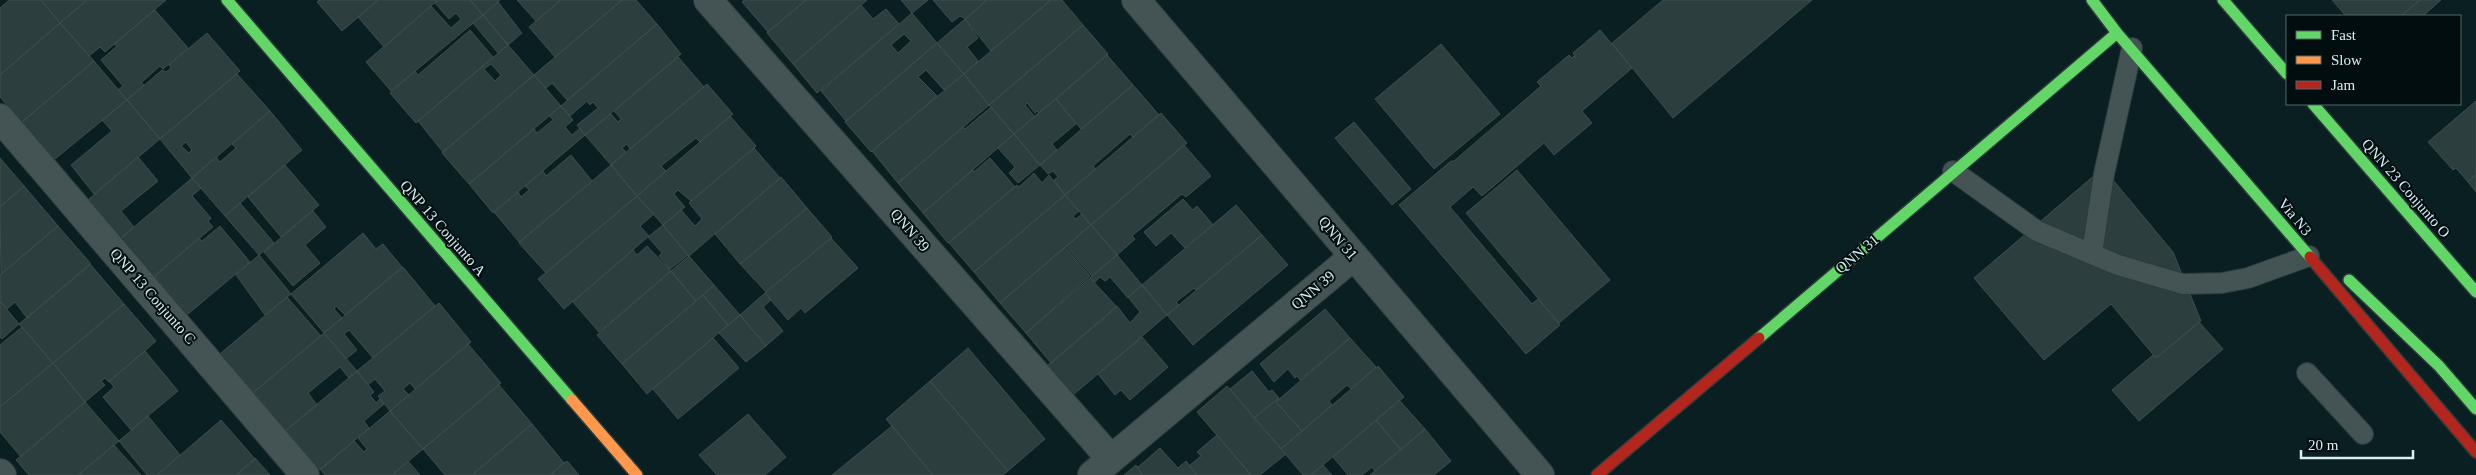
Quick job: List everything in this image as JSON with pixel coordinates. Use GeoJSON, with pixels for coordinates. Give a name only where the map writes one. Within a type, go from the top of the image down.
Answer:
{"type":"FeatureCollection","features":[{"type":"Feature","properties":{"kind":"street","name":"QNP 13 Conjunto A"},"geometry":{"type":"LineString","coordinates":[[227,0],[637,475]]}},
{"type":"Feature","properties":{"kind":"street","name":"QNN 39"},"geometry":{"type":"LineString","coordinates":[[708,0],[1102,467],[1354,256]]}},
{"type":"Feature","properties":{"kind":"street","name":"QNN 31"},"geometry":{"type":"LineString","coordinates":[[1136,0],[1540,475]]}},
{"type":"Feature","properties":{"kind":"street","name":"Via N3"},"geometry":{"type":"LineString","coordinates":[[2092,0],[2117,33],[2132,48],[2476,452]]}},
{"type":"Feature","properties":{"kind":"street"},"geometry":{"type":"LineString","coordinates":[[2223,0],[2286,73]]}},
{"type":"Feature","properties":{"kind":"street","name":"QNN 31"},"geometry":{"type":"LineString","coordinates":[[1597,475],[2117,33]]}},
{"type":"Feature","properties":{"kind":"street","name":"QNN 23 Conjunto O"},"geometry":{"type":"LineString","coordinates":[[2314,105],[2476,292]]}},
{"type":"Feature","properties":{"kind":"street","name":"QNP 13 Conjunto C"},"geometry":{"type":"LineString","coordinates":[[0,118],[305,475]]}},
{"type":"Feature","properties":{"kind":"street"},"geometry":{"type":"LineString","coordinates":[[2246,183],[2439,366],[2476,409]]}},
{"type":"Feature","properties":{"kind":"lane"},"geometry":{"type":"LineString","coordinates":[[2092,253],[2104,174],[2132,48]]}},
{"type":"Feature","properties":{"kind":"lane"},"geometry":{"type":"LineString","coordinates":[[1954,171],[2037,231],[2118,265],[2182,284],[2222,283],[2248,278],[2309,256]]}},
{"type":"Feature","properties":{"kind":"lane"},"geometry":{"type":"LineString","coordinates":[[2307,373],[2362,434]]}},
{"type":"Feature","properties":{"kind":"building"},"geometry":{"type":"Polygon","coordinates":[[[9,0],[41,0],[60,23],[0,75],[0,8],[9,0]]]}},
{"type":"Feature","properties":{"kind":"building"},"geometry":{"type":"Polygon","coordinates":[[[41,0],[87,0],[60,23],[41,0]]]}},
{"type":"Feature","properties":{"kind":"building"},"geometry":{"type":"Polygon","coordinates":[[[87,0],[166,0],[105,52],[100,47],[89,56],[60,23],[87,0]]]}},
{"type":"Feature","properties":{"kind":"building"},"geometry":{"type":"Polygon","coordinates":[[[319,0],[378,0],[342,31],[317,2],[319,0]]]}},
{"type":"Feature","properties":{"kind":"building"},"geometry":{"type":"Polygon","coordinates":[[[378,0],[438,0],[384,47],[358,17],[378,0]]]}},
{"type":"Feature","properties":{"kind":"building"},"geometry":{"type":"Polygon","coordinates":[[[438,0],[470,0],[483,15],[391,91],[366,62],[431,6],[451,28],[461,19],[456,13],[449,19],[435,3],[438,0]]]}},
{"type":"Feature","properties":{"kind":"building"},"geometry":{"type":"Polygon","coordinates":[[[470,0],[500,0],[483,15],[470,0]]]}},
{"type":"Feature","properties":{"kind":"building"},"geometry":{"type":"Polygon","coordinates":[[[517,0],[561,0],[536,21],[517,0]]]}},
{"type":"Feature","properties":{"kind":"building"},"geometry":{"type":"Polygon","coordinates":[[[561,0],[622,0],[555,57],[529,27],[561,0]]]}},
{"type":"Feature","properties":{"kind":"building"},"geometry":{"type":"Polygon","coordinates":[[[622,0],[636,0],[657,24],[567,100],[552,83],[546,88],[534,75],[622,0]]]}},
{"type":"Feature","properties":{"kind":"building"},"geometry":{"type":"Polygon","coordinates":[[[744,0],[806,0],[768,32],[742,2],[744,0]]]}},
{"type":"Feature","properties":{"kind":"building"},"geometry":{"type":"Polygon","coordinates":[[[806,0],[867,0],[793,64],[767,33],[806,0]]]}},
{"type":"Feature","properties":{"kind":"building"},"geometry":{"type":"Polygon","coordinates":[[[901,0],[928,0],[912,13],[901,0]]]}},
{"type":"Feature","properties":{"kind":"building"},"geometry":{"type":"Polygon","coordinates":[[[933,0],[987,0],[966,19],[960,16],[952,22],[933,0]]]}},
{"type":"Feature","properties":{"kind":"building"},"geometry":{"type":"Polygon","coordinates":[[[987,0],[1051,0],[991,51],[965,19],[987,0]]]}},
{"type":"Feature","properties":{"kind":"building"},"geometry":{"type":"Polygon","coordinates":[[[1051,0],[1062,0],[1083,25],[989,105],[964,74],[1051,0]]]}},
{"type":"Feature","properties":{"kind":"building"},"geometry":{"type":"Polygon","coordinates":[[[1663,0],[1812,0],[1673,118],[1612,43],[1663,0]]]}},
{"type":"Feature","properties":{"kind":"building"},"geometry":{"type":"Polygon","coordinates":[[[2332,0],[2420,0],[2402,15],[2345,15],[2332,0]]]}},
{"type":"Feature","properties":{"kind":"building"},"geometry":{"type":"Polygon","coordinates":[[[2420,0],[2441,0],[2424,15],[2402,15],[2420,0]]]}},
{"type":"Feature","properties":{"kind":"building"},"geometry":{"type":"Polygon","coordinates":[[[498,2],[522,33],[508,45],[483,15],[498,2]]]}},
{"type":"Feature","properties":{"kind":"building"},"geometry":{"type":"Polygon","coordinates":[[[861,5],[873,19],[886,9],[899,24],[817,93],[793,64],[861,5]]]}},
{"type":"Feature","properties":{"kind":"building"},"geometry":{"type":"Polygon","coordinates":[[[155,10],[188,48],[163,69],[160,66],[141,83],[144,85],[127,100],[118,90],[123,86],[101,60],[117,46],[114,44],[155,10]]]}},
{"type":"Feature","properties":{"kind":"building"},"geometry":{"type":"Polygon","coordinates":[[[912,13],[937,43],[846,121],[821,91],[912,13]],[[904,34],[891,45],[898,53],[911,41],[904,34]]]}},
{"type":"Feature","properties":{"kind":"building"},"geometry":{"type":"Polygon","coordinates":[[[483,15],[508,45],[498,53],[473,23],[483,15]]]}},
{"type":"Feature","properties":{"kind":"building"},"geometry":{"type":"Polygon","coordinates":[[[965,19],[978,38],[967,47],[978,61],[964,74],[937,43],[965,19]]]}},
{"type":"Feature","properties":{"kind":"building"},"geometry":{"type":"Polygon","coordinates":[[[60,23],[94,61],[22,122],[0,97],[0,75],[60,23]]]}},
{"type":"Feature","properties":{"kind":"building"},"geometry":{"type":"Polygon","coordinates":[[[657,24],[681,54],[585,135],[577,125],[598,108],[593,102],[590,105],[587,101],[570,116],[561,106],[657,24]]]}},
{"type":"Feature","properties":{"kind":"building"},"geometry":{"type":"Polygon","coordinates":[[[1083,25],[1108,54],[1039,113],[1037,111],[1035,113],[1027,103],[1025,105],[1035,116],[1014,134],[989,105],[1083,25]]]}},
{"type":"Feature","properties":{"kind":"building"},"geometry":{"type":"Polygon","coordinates":[[[470,30],[493,57],[416,123],[390,93],[415,71],[418,75],[470,30]]]}},
{"type":"Feature","properties":{"kind":"building"},"geometry":{"type":"Polygon","coordinates":[[[1600,30],[1632,68],[1582,111],[1592,123],[1554,155],[1544,143],[1482,196],[1473,187],[1450,207],[1532,304],[1538,299],[1560,325],[1526,354],[1399,205],[1451,161],[1454,161],[1541,86],[1537,82],[1569,55],[1572,58],[1574,56],[1576,58],[1573,53],[1600,30]]]}},
{"type":"Feature","properties":{"kind":"building"},"geometry":{"type":"Polygon","coordinates":[[[207,33],[240,71],[160,139],[127,100],[162,70],[166,72],[171,68],[169,65],[207,33]]]}},
{"type":"Feature","properties":{"kind":"building"},"geometry":{"type":"Polygon","coordinates":[[[937,43],[964,74],[944,90],[926,70],[918,77],[937,96],[871,152],[845,122],[937,43]]]}},
{"type":"Feature","properties":{"kind":"building"},"geometry":{"type":"Polygon","coordinates":[[[1441,44],[1500,114],[1434,169],[1375,99],[1441,44]]]}},
{"type":"Feature","properties":{"kind":"building"},"geometry":{"type":"Polygon","coordinates":[[[508,45],[534,75],[443,152],[418,121],[508,45]],[[491,64],[484,69],[495,81],[501,75],[491,64]]]}},
{"type":"Feature","properties":{"kind":"building"},"geometry":{"type":"Polygon","coordinates":[[[1107,55],[1133,85],[1081,129],[1056,99],[1107,55]]]}},
{"type":"Feature","properties":{"kind":"building"},"geometry":{"type":"Polygon","coordinates":[[[678,57],[704,87],[630,149],[627,144],[622,148],[626,152],[611,165],[585,135],[611,114],[618,122],[621,119],[614,111],[678,57]]]}},
{"type":"Feature","properties":{"kind":"building"},"geometry":{"type":"Polygon","coordinates":[[[94,61],[127,100],[55,159],[22,122],[94,61]]]}},
{"type":"Feature","properties":{"kind":"building"},"geometry":{"type":"Polygon","coordinates":[[[237,74],[270,111],[192,178],[160,139],[237,74]],[[186,142],[181,146],[189,153],[192,150],[186,142]]]}},
{"type":"Feature","properties":{"kind":"building"},"geometry":{"type":"Polygon","coordinates":[[[964,74],[989,105],[898,183],[872,151],[964,74]]]}},
{"type":"Feature","properties":{"kind":"building"},"geometry":{"type":"Polygon","coordinates":[[[534,75],[561,106],[469,184],[442,153],[534,75]]]}},
{"type":"Feature","properties":{"kind":"building"},"geometry":{"type":"Polygon","coordinates":[[[707,84],[733,114],[700,142],[696,138],[661,166],[666,171],[637,196],[611,165],[707,84]]]}},
{"type":"Feature","properties":{"kind":"building"},"geometry":{"type":"Polygon","coordinates":[[[1133,85],[1159,115],[1133,137],[1130,134],[1093,166],[1096,169],[1065,195],[1054,180],[1058,177],[1053,171],[1048,174],[1040,165],[1133,85]]]}},
{"type":"Feature","properties":{"kind":"building"},"geometry":{"type":"Polygon","coordinates":[[[1056,99],[1076,124],[1052,144],[1057,150],[1040,165],[1014,134],[1056,99]]]}},
{"type":"Feature","properties":{"kind":"building"},"geometry":{"type":"Polygon","coordinates":[[[127,100],[160,139],[94,194],[71,165],[112,131],[102,120],[127,100]]]}},
{"type":"Feature","properties":{"kind":"building"},"geometry":{"type":"Polygon","coordinates":[[[2476,101],[2476,175],[2468,182],[2456,168],[2453,170],[2428,142],[2476,101]]]}},
{"type":"Feature","properties":{"kind":"building"},"geometry":{"type":"Polygon","coordinates":[[[561,106],[573,120],[565,127],[572,135],[580,128],[585,135],[493,213],[469,184],[534,129],[537,133],[553,120],[549,115],[561,106]]]}},
{"type":"Feature","properties":{"kind":"building"},"geometry":{"type":"Polygon","coordinates":[[[991,107],[1014,134],[923,213],[898,183],[963,127],[965,129],[991,107]]]}},
{"type":"Feature","properties":{"kind":"building"},"geometry":{"type":"Polygon","coordinates":[[[270,111],[302,150],[225,216],[192,178],[216,157],[220,162],[236,148],[232,144],[270,111]]]}},
{"type":"Feature","properties":{"kind":"building"},"geometry":{"type":"Polygon","coordinates":[[[1161,113],[1187,143],[1091,225],[1065,195],[1161,113]]]}},
{"type":"Feature","properties":{"kind":"building"},"geometry":{"type":"Polygon","coordinates":[[[730,116],[756,146],[691,201],[678,190],[674,194],[685,207],[663,225],[637,196],[730,116]]]}},
{"type":"Feature","properties":{"kind":"building"},"geometry":{"type":"Polygon","coordinates":[[[1354,122],[1411,189],[1392,205],[1335,138],[1354,122]]]}},
{"type":"Feature","properties":{"kind":"building"},"geometry":{"type":"Polygon","coordinates":[[[1014,134],[1040,165],[1018,183],[1009,173],[1015,167],[998,148],[1014,134]]]}},
{"type":"Feature","properties":{"kind":"building"},"geometry":{"type":"Polygon","coordinates":[[[1184,145],[1211,176],[1186,197],[1182,194],[1132,236],[1135,239],[1117,255],[1091,225],[1184,145]]]}},
{"type":"Feature","properties":{"kind":"building"},"geometry":{"type":"Polygon","coordinates":[[[754,148],[780,178],[689,256],[663,225],[681,210],[695,226],[702,219],[689,203],[754,148]]]}},
{"type":"Feature","properties":{"kind":"building"},"geometry":{"type":"Polygon","coordinates":[[[571,155],[592,181],[519,242],[494,212],[518,192],[521,197],[529,190],[525,186],[543,171],[546,176],[571,155]]]}},
{"type":"Feature","properties":{"kind":"building"},"geometry":{"type":"Polygon","coordinates":[[[138,157],[158,181],[121,211],[134,227],[121,238],[89,199],[138,157]]]}},
{"type":"Feature","properties":{"kind":"building"},"geometry":{"type":"Polygon","coordinates":[[[0,158],[24,186],[0,207],[0,158]]]}},
{"type":"Feature","properties":{"kind":"building"},"geometry":{"type":"Polygon","coordinates":[[[990,158],[1015,187],[948,243],[923,213],[973,170],[974,172],[990,158]]]}},
{"type":"Feature","properties":{"kind":"building"},"geometry":{"type":"Polygon","coordinates":[[[285,165],[319,205],[281,237],[248,197],[285,165]]]}},
{"type":"Feature","properties":{"kind":"building"},"geometry":{"type":"Polygon","coordinates":[[[611,165],[637,196],[546,273],[519,243],[611,165]]]}},
{"type":"Feature","properties":{"kind":"building"},"geometry":{"type":"Polygon","coordinates":[[[2103,168],[2173,252],[2201,321],[2156,358],[2111,304],[2044,360],[1974,278],[2103,168]]]}},
{"type":"Feature","properties":{"kind":"building"},"geometry":{"type":"Polygon","coordinates":[[[1517,170],[1610,280],[1559,323],[1466,213],[1517,170]]]}},
{"type":"Feature","properties":{"kind":"building"},"geometry":{"type":"Polygon","coordinates":[[[1034,173],[1042,183],[1049,175],[1065,195],[974,272],[949,243],[1017,185],[1019,187],[1034,173]]]}},
{"type":"Feature","properties":{"kind":"building"},"geometry":{"type":"Polygon","coordinates":[[[2476,175],[2476,192],[2468,182],[2476,175]]]}},
{"type":"Feature","properties":{"kind":"building"},"geometry":{"type":"Polygon","coordinates":[[[781,177],[807,208],[740,264],[715,234],[781,177]]]}},
{"type":"Feature","properties":{"kind":"building"},"geometry":{"type":"Polygon","coordinates":[[[192,178],[201,188],[192,196],[211,218],[208,221],[213,227],[154,276],[121,238],[192,178]]]}},
{"type":"Feature","properties":{"kind":"building"},"geometry":{"type":"Polygon","coordinates":[[[24,186],[58,226],[1,274],[0,207],[24,186]]]}},
{"type":"Feature","properties":{"kind":"building"},"geometry":{"type":"Polygon","coordinates":[[[1065,195],[1079,211],[1073,216],[1076,219],[1082,214],[1091,225],[1000,303],[974,272],[1065,195]]]}},
{"type":"Feature","properties":{"kind":"building"},"geometry":{"type":"Polygon","coordinates":[[[637,196],[654,214],[640,226],[649,236],[564,309],[538,279],[637,196]]]}},
{"type":"Feature","properties":{"kind":"building"},"geometry":{"type":"Polygon","coordinates":[[[1183,199],[1193,210],[1197,206],[1213,225],[1185,248],[1171,233],[1156,246],[1144,232],[1183,199]]]}},
{"type":"Feature","properties":{"kind":"building"},"geometry":{"type":"Polygon","coordinates":[[[240,203],[274,243],[259,255],[225,216],[240,203]]]}},
{"type":"Feature","properties":{"kind":"building"},"geometry":{"type":"Polygon","coordinates":[[[1236,205],[1262,235],[1196,290],[1194,288],[1176,302],[1179,305],[1167,315],[1142,285],[1236,205]]]}},
{"type":"Feature","properties":{"kind":"building"},"geometry":{"type":"Polygon","coordinates":[[[807,208],[832,237],[766,292],[740,264],[807,208]]]}},
{"type":"Feature","properties":{"kind":"building"},"geometry":{"type":"Polygon","coordinates":[[[313,211],[326,227],[305,245],[320,263],[293,286],[264,252],[313,211]]]}},
{"type":"Feature","properties":{"kind":"building"},"geometry":{"type":"Polygon","coordinates":[[[663,225],[688,255],[670,269],[659,256],[662,253],[648,237],[663,225]]]}},
{"type":"Feature","properties":{"kind":"building"},"geometry":{"type":"Polygon","coordinates":[[[1091,225],[1117,255],[1092,276],[1066,246],[1091,225]]]}},
{"type":"Feature","properties":{"kind":"building"},"geometry":{"type":"Polygon","coordinates":[[[58,226],[91,264],[27,318],[15,302],[7,309],[0,301],[0,275],[58,226]]]}},
{"type":"Feature","properties":{"kind":"building"},"geometry":{"type":"Polygon","coordinates":[[[220,226],[250,262],[188,314],[155,276],[199,238],[202,241],[220,226]]]}},
{"type":"Feature","properties":{"kind":"building"},"geometry":{"type":"Polygon","coordinates":[[[363,233],[376,249],[383,244],[402,267],[345,315],[336,306],[334,309],[342,318],[324,333],[291,294],[363,233]]]}},
{"type":"Feature","properties":{"kind":"building"},"geometry":{"type":"Polygon","coordinates":[[[1262,235],[1288,265],[1193,345],[1167,315],[1262,235]]]}},
{"type":"Feature","properties":{"kind":"building"},"geometry":{"type":"Polygon","coordinates":[[[831,238],[858,268],[805,313],[801,308],[788,320],[765,293],[831,238]]]}},
{"type":"Feature","properties":{"kind":"building"},"geometry":{"type":"Polygon","coordinates":[[[647,246],[671,271],[599,332],[573,302],[633,250],[637,255],[647,246]]]}},
{"type":"Feature","properties":{"kind":"building"},"geometry":{"type":"Polygon","coordinates":[[[1065,247],[1090,276],[1026,333],[1000,303],[1065,247]]]}},
{"type":"Feature","properties":{"kind":"building"},"geometry":{"type":"Polygon","coordinates":[[[259,255],[291,294],[265,315],[236,275],[259,255]]]}},
{"type":"Feature","properties":{"kind":"building"},"geometry":{"type":"Polygon","coordinates":[[[1117,255],[1142,285],[1128,298],[1110,277],[1105,281],[1100,277],[1095,282],[1090,278],[1117,255]]]}},
{"type":"Feature","properties":{"kind":"building"},"geometry":{"type":"Polygon","coordinates":[[[689,256],[714,285],[696,301],[671,271],[689,256]]]}},
{"type":"Feature","properties":{"kind":"building"},"geometry":{"type":"Polygon","coordinates":[[[90,264],[124,304],[53,363],[19,324],[90,264]]]}},
{"type":"Feature","properties":{"kind":"building"},"geometry":{"type":"Polygon","coordinates":[[[403,267],[435,306],[373,358],[349,330],[344,334],[357,350],[346,359],[324,333],[403,267]]]}},
{"type":"Feature","properties":{"kind":"building"},"geometry":{"type":"Polygon","coordinates":[[[671,271],[696,301],[622,364],[597,335],[671,271]]]}},
{"type":"Feature","properties":{"kind":"building"},"geometry":{"type":"Polygon","coordinates":[[[1090,278],[1117,307],[1051,363],[1026,333],[1090,278]]]}},
{"type":"Feature","properties":{"kind":"building"},"geometry":{"type":"Polygon","coordinates":[[[714,285],[740,315],[728,325],[703,295],[714,285]]]}},
{"type":"Feature","properties":{"kind":"building"},"geometry":{"type":"Polygon","coordinates":[[[1142,285],[1167,315],[1073,395],[1047,366],[1117,306],[1130,323],[1140,312],[1128,297],[1142,285]]]}},
{"type":"Feature","properties":{"kind":"building"},"geometry":{"type":"Polygon","coordinates":[[[765,293],[771,300],[763,307],[783,331],[766,346],[740,315],[765,293]]]}},
{"type":"Feature","properties":{"kind":"building"},"geometry":{"type":"Polygon","coordinates":[[[703,295],[728,325],[647,394],[622,364],[703,295]]]}},
{"type":"Feature","properties":{"kind":"building"},"geometry":{"type":"Polygon","coordinates":[[[287,297],[321,336],[254,392],[220,354],[287,297]]]}},
{"type":"Feature","properties":{"kind":"building"},"geometry":{"type":"Polygon","coordinates":[[[0,301],[19,324],[2,339],[0,337],[0,301]]]}},
{"type":"Feature","properties":{"kind":"building"},"geometry":{"type":"Polygon","coordinates":[[[439,303],[471,342],[415,389],[410,383],[403,389],[409,395],[390,411],[378,396],[385,391],[375,379],[368,385],[357,371],[439,303]]]}},
{"type":"Feature","properties":{"kind":"building"},"geometry":{"type":"Polygon","coordinates":[[[124,304],[156,341],[109,382],[105,378],[101,381],[105,385],[85,402],[53,363],[124,304]]]}},
{"type":"Feature","properties":{"kind":"building"},"geometry":{"type":"Polygon","coordinates":[[[1325,309],[1350,338],[1300,380],[1297,376],[1295,378],[1288,369],[1274,382],[1260,364],[1325,309]]]}},
{"type":"Feature","properties":{"kind":"building"},"geometry":{"type":"Polygon","coordinates":[[[740,315],[766,346],[746,362],[719,333],[740,315]]]}},
{"type":"Feature","properties":{"kind":"building"},"geometry":{"type":"Polygon","coordinates":[[[2199,322],[2223,349],[2139,421],[2112,390],[2153,355],[2156,358],[2199,322]]]}},
{"type":"Feature","properties":{"kind":"building"},"geometry":{"type":"Polygon","coordinates":[[[22,327],[53,363],[0,407],[0,345],[22,327]]]}},
{"type":"Feature","properties":{"kind":"building"},"geometry":{"type":"Polygon","coordinates":[[[324,333],[357,371],[349,378],[340,367],[308,393],[317,405],[286,431],[254,392],[324,333]]]}},
{"type":"Feature","properties":{"kind":"building"},"geometry":{"type":"Polygon","coordinates":[[[1142,337],[1168,367],[1130,400],[1121,390],[1115,395],[1098,374],[1142,337]]]}},
{"type":"Feature","properties":{"kind":"building"},"geometry":{"type":"Polygon","coordinates":[[[713,338],[739,368],[678,419],[653,389],[713,338]]]}},
{"type":"Feature","properties":{"kind":"building"},"geometry":{"type":"Polygon","coordinates":[[[1350,338],[1376,367],[1351,389],[1347,385],[1329,401],[1332,405],[1302,431],[1276,402],[1350,338]]]}},
{"type":"Feature","properties":{"kind":"building"},"geometry":{"type":"Polygon","coordinates":[[[468,344],[501,383],[423,449],[390,411],[468,344]]]}},
{"type":"Feature","properties":{"kind":"building"},"geometry":{"type":"Polygon","coordinates":[[[968,348],[1045,439],[1008,471],[930,381],[968,348]]]}},
{"type":"Feature","properties":{"kind":"building"},"geometry":{"type":"Polygon","coordinates":[[[145,351],[178,391],[131,430],[103,397],[114,387],[109,381],[145,351]]]}},
{"type":"Feature","properties":{"kind":"building"},"geometry":{"type":"Polygon","coordinates":[[[53,363],[85,402],[21,457],[0,432],[0,407],[53,363]]]}},
{"type":"Feature","properties":{"kind":"building"},"geometry":{"type":"Polygon","coordinates":[[[1378,366],[1404,397],[1311,475],[1303,475],[1281,449],[1378,366]]]}},
{"type":"Feature","properties":{"kind":"building"},"geometry":{"type":"Polygon","coordinates":[[[357,371],[374,392],[370,395],[376,403],[380,399],[384,404],[364,421],[369,428],[320,470],[286,430],[357,371]]]}},
{"type":"Feature","properties":{"kind":"building"},"geometry":{"type":"Polygon","coordinates":[[[1252,371],[1269,392],[1272,390],[1279,398],[1254,418],[1230,389],[1252,371]]]}},
{"type":"Feature","properties":{"kind":"building"},"geometry":{"type":"Polygon","coordinates":[[[930,381],[1008,471],[1003,475],[933,475],[886,419],[930,381]]]}},
{"type":"Feature","properties":{"kind":"building"},"geometry":{"type":"Polygon","coordinates":[[[499,385],[532,424],[472,475],[445,475],[423,449],[499,385]]]}},
{"type":"Feature","properties":{"kind":"building"},"geometry":{"type":"Polygon","coordinates":[[[1227,386],[1286,454],[1260,475],[1251,475],[1197,412],[1227,386]]]}},
{"type":"Feature","properties":{"kind":"building"},"geometry":{"type":"Polygon","coordinates":[[[1279,398],[1276,402],[1302,431],[1281,449],[1254,418],[1279,398]]]}},
{"type":"Feature","properties":{"kind":"building"},"geometry":{"type":"Polygon","coordinates":[[[1399,400],[1425,429],[1401,450],[1376,420],[1399,400]]]}},
{"type":"Feature","properties":{"kind":"building"},"geometry":{"type":"Polygon","coordinates":[[[85,402],[119,441],[78,475],[29,475],[16,460],[85,402]]]}},
{"type":"Feature","properties":{"kind":"building"},"geometry":{"type":"Polygon","coordinates":[[[390,411],[423,449],[392,475],[325,475],[320,469],[354,441],[364,452],[367,449],[358,438],[390,411]]]}},
{"type":"Feature","properties":{"kind":"building"},"geometry":{"type":"Polygon","coordinates":[[[748,414],[786,457],[765,475],[717,475],[699,455],[748,414]]]}},
{"type":"Feature","properties":{"kind":"building"},"geometry":{"type":"Polygon","coordinates":[[[148,416],[180,455],[157,475],[147,475],[119,441],[148,416]]]}},
{"type":"Feature","properties":{"kind":"building"},"geometry":{"type":"Polygon","coordinates":[[[221,420],[255,459],[236,475],[157,475],[221,420]]]}},
{"type":"Feature","properties":{"kind":"building"},"geometry":{"type":"Polygon","coordinates":[[[1376,420],[1401,450],[1375,471],[1372,467],[1362,475],[1348,475],[1333,457],[1376,420]]]}},
{"type":"Feature","properties":{"kind":"building"},"geometry":{"type":"Polygon","coordinates":[[[532,424],[564,463],[550,475],[472,475],[532,424]]]}},
{"type":"Feature","properties":{"kind":"building"},"geometry":{"type":"Polygon","coordinates":[[[892,426],[933,475],[832,475],[892,426]]]}},
{"type":"Feature","properties":{"kind":"building"},"geometry":{"type":"Polygon","coordinates":[[[1425,429],[1451,461],[1434,475],[1370,475],[1425,429]]]}},
{"type":"Feature","properties":{"kind":"building"},"geometry":{"type":"Polygon","coordinates":[[[1217,435],[1251,475],[1197,475],[1189,466],[1201,456],[1197,452],[1217,435]]]}},
{"type":"Feature","properties":{"kind":"building"},"geometry":{"type":"Polygon","coordinates":[[[114,445],[141,475],[78,475],[95,461],[114,445]]]}},
{"type":"Feature","properties":{"kind":"building"},"geometry":{"type":"Polygon","coordinates":[[[1160,448],[1178,468],[1186,461],[1197,475],[1143,475],[1137,468],[1160,448]]]}},
{"type":"Feature","properties":{"kind":"building"},"geometry":{"type":"Polygon","coordinates":[[[255,459],[270,475],[236,475],[255,459]]]}},
{"type":"Feature","properties":{"kind":"building"},"geometry":{"type":"Polygon","coordinates":[[[408,461],[420,475],[392,475],[408,461]]]}},
{"type":"Feature","properties":{"kind":"building"},"geometry":{"type":"Polygon","coordinates":[[[567,461],[579,475],[550,475],[564,463],[567,461]]]}},
{"type":"Feature","properties":{"kind":"building"},"geometry":{"type":"Polygon","coordinates":[[[1136,465],[1143,475],[1124,475],[1136,465]]]}},
{"type":"Feature","properties":{"kind":"building"},"geometry":{"type":"Polygon","coordinates":[[[1322,466],[1332,475],[1311,475],[1322,466]]]}},
{"type":"Feature","properties":{"kind":"traffic: fast"},"geometry":{"type":"LineString","coordinates":[[227,0],[572,400]]}},
{"type":"Feature","properties":{"kind":"traffic: fast"},"geometry":{"type":"LineString","coordinates":[[2092,0],[2117,33],[2310,257]]}},
{"type":"Feature","properties":{"kind":"traffic: fast"},"geometry":{"type":"LineString","coordinates":[[2223,0],[2286,73]]}},
{"type":"Feature","properties":{"kind":"traffic: fast"},"geometry":{"type":"LineString","coordinates":[[1759,338],[2117,33]]}},
{"type":"Feature","properties":{"kind":"traffic: fast"},"geometry":{"type":"LineString","coordinates":[[2314,105],[2476,292]]}},
{"type":"Feature","properties":{"kind":"traffic: fast"},"geometry":{"type":"LineString","coordinates":[[2349,280],[2439,366],[2476,409]]}},
{"type":"Feature","properties":{"kind":"traffic: slow"},"geometry":{"type":"LineString","coordinates":[[572,400],[637,475]]}},
{"type":"Feature","properties":{"kind":"traffic: jam"},"geometry":{"type":"LineString","coordinates":[[2310,257],[2476,452]]}},
{"type":"Feature","properties":{"kind":"traffic: jam"},"geometry":{"type":"LineString","coordinates":[[1597,475],[1759,338]]}}]}
